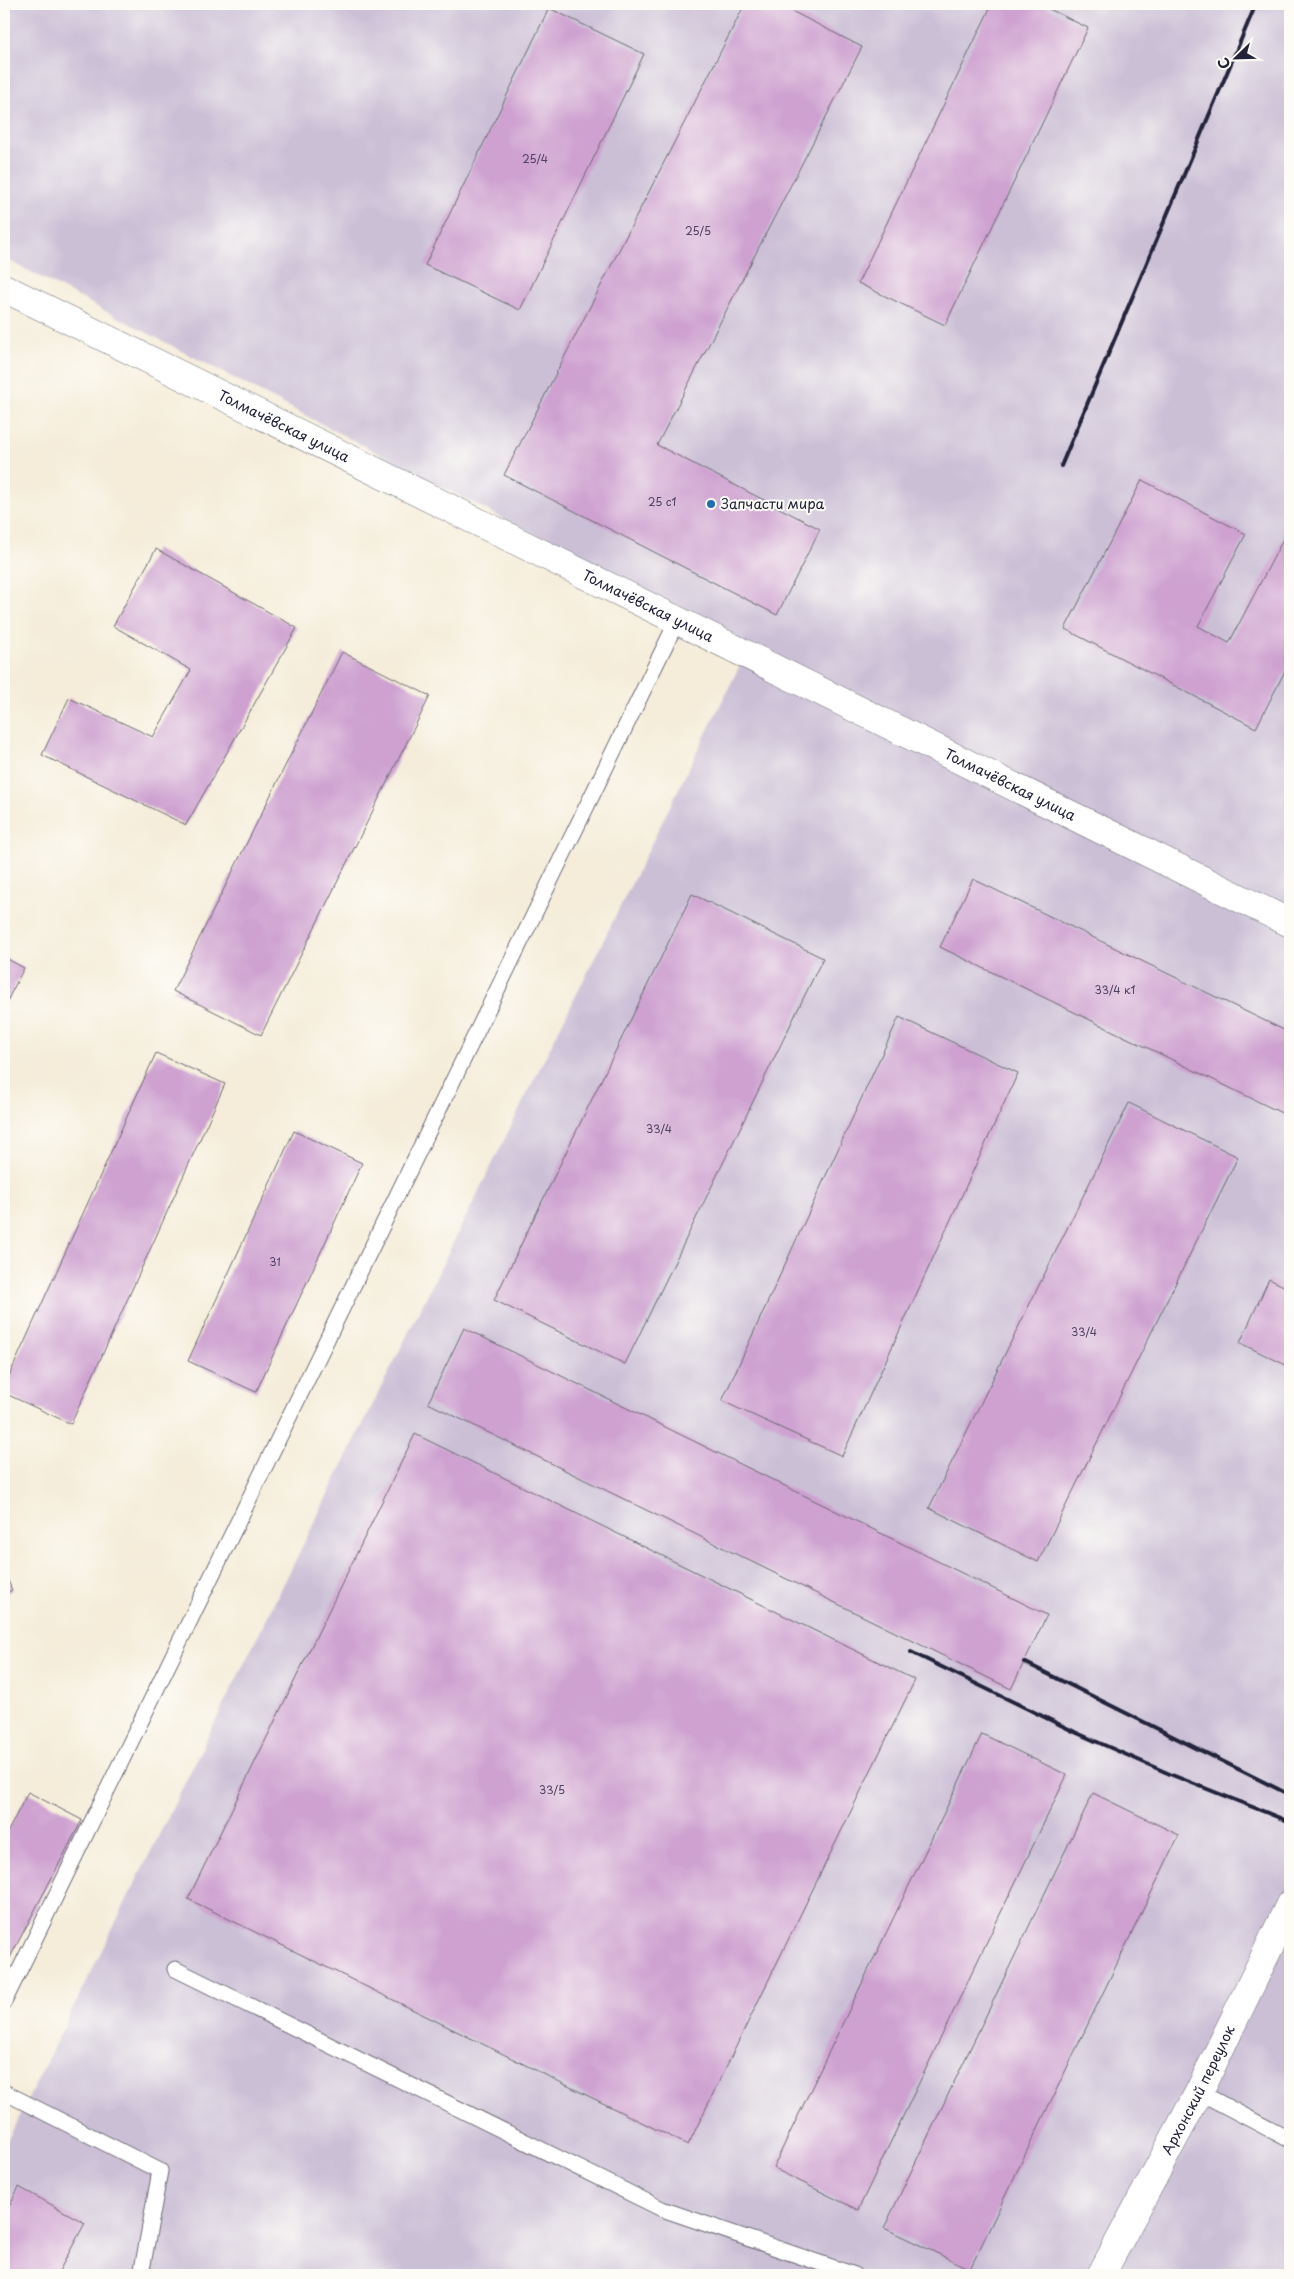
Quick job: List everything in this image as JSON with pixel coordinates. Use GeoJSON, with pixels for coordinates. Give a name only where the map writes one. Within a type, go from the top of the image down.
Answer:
{"type":"FeatureCollection","features":[{"type":"Feature","properties":{"kind":"street","name":"Толмачёвская улица"},"geometry":{"type":"LineString","coordinates":[[4,288],[1290,923]]}},
{"type":"Feature","properties":{"kind":"street","name":"Архонский переулок"},"geometry":{"type":"LineString","coordinates":[[1101,2275],[1199,2092],[1290,1904]]}},
{"type":"Feature","properties":{"kind":"lane"},"geometry":{"type":"LineString","coordinates":[[4,2002],[677,621]]}},
{"type":"Feature","properties":{"kind":"lane"},"geometry":{"type":"LineString","coordinates":[[175,1969],[662,2209],[855,2275]]}},
{"type":"Feature","properties":{"kind":"lane"},"geometry":{"type":"LineString","coordinates":[[4,2092],[160,2171],[141,2275]]}},
{"type":"Feature","properties":{"kind":"lane"},"geometry":{"type":"LineString","coordinates":[[1199,2092],[1290,2140]]}},
{"type":"Feature","properties":{"kind":"shaded area"},"geometry":{"type":"Polygon","coordinates":[[[4,4],[1290,4],[1290,2275],[4,2275],[4,2147],[749,647],[4,258],[4,4]]]}},
{"type":"Feature","properties":{"kind":"building"},"geometry":{"type":"Polygon","coordinates":[[[745,4],[778,4],[862,47],[657,445],[820,529],[777,615],[504,475],[745,4]]]}},
{"type":"Feature","properties":{"kind":"building"},"geometry":{"type":"Polygon","coordinates":[[[992,4],[1039,4],[1088,28],[945,325],[858,283],[992,4]]]}},
{"type":"Feature","properties":{"kind":"building"},"geometry":{"type":"Polygon","coordinates":[[[549,8],[644,54],[520,310],[425,265],[549,8]]]}},
{"type":"Feature","properties":{"kind":"building"},"geometry":{"type":"Polygon","coordinates":[[[1142,480],[1246,534],[1198,626],[1229,643],[1290,526],[1290,661],[1256,728],[1065,629],[1142,480]]]}},
{"type":"Feature","properties":{"kind":"building"},"geometry":{"type":"Polygon","coordinates":[[[156,549],[297,628],[186,825],[42,755],[69,698],[153,737],[191,670],[113,626],[156,549]]]}},
{"type":"Feature","properties":{"kind":"building"},"geometry":{"type":"Polygon","coordinates":[[[342,652],[430,696],[261,1035],[173,991],[342,652]]]}},
{"type":"Feature","properties":{"kind":"building"},"geometry":{"type":"Polygon","coordinates":[[[973,879],[1290,1033],[1290,1117],[940,947],[973,879]]]}},
{"type":"Feature","properties":{"kind":"building"},"geometry":{"type":"Polygon","coordinates":[[[692,894],[823,958],[625,1364],[494,1300],[692,894]]]}},
{"type":"Feature","properties":{"kind":"building"},"geometry":{"type":"Polygon","coordinates":[[[4,957],[24,968],[4,1007],[4,957]]]}},
{"type":"Feature","properties":{"kind":"building"},"geometry":{"type":"Polygon","coordinates":[[[899,1017],[1018,1073],[842,1456],[722,1401],[899,1017]]]}},
{"type":"Feature","properties":{"kind":"building"},"geometry":{"type":"Polygon","coordinates":[[[156,1053],[225,1084],[71,1424],[4,1393],[4,1387],[156,1053]]]}},
{"type":"Feature","properties":{"kind":"building"},"geometry":{"type":"Polygon","coordinates":[[[1129,1103],[1238,1157],[1038,1562],[929,1508],[1129,1103]]]}},
{"type":"Feature","properties":{"kind":"building"},"geometry":{"type":"Polygon","coordinates":[[[294,1131],[362,1163],[256,1392],[188,1361],[294,1131]]]}},
{"type":"Feature","properties":{"kind":"building"},"geometry":{"type":"Polygon","coordinates":[[[1269,1279],[1290,1289],[1290,1367],[1240,1343],[1269,1279]]]}},
{"type":"Feature","properties":{"kind":"building"},"geometry":{"type":"Polygon","coordinates":[[[464,1328],[1047,1615],[1011,1689],[428,1403],[464,1328]]]}},
{"type":"Feature","properties":{"kind":"building"},"geometry":{"type":"Polygon","coordinates":[[[415,1434],[915,1680],[688,2145],[188,1899],[415,1434]]]}},
{"type":"Feature","properties":{"kind":"building"},"geometry":{"type":"Polygon","coordinates":[[[4,1571],[12,1590],[4,1594],[4,1571]]]}},
{"type":"Feature","properties":{"kind":"building"},"geometry":{"type":"Polygon","coordinates":[[[982,1734],[1067,1775],[858,2210],[773,2168],[982,1734]]]}},
{"type":"Feature","properties":{"kind":"building"},"geometry":{"type":"Polygon","coordinates":[[[28,1792],[82,1820],[4,1969],[4,1839],[28,1792]]]}},
{"type":"Feature","properties":{"kind":"building"},"geometry":{"type":"Polygon","coordinates":[[[1093,1793],[1179,1835],[970,2269],[884,2228],[1093,1793]]]}},
{"type":"Feature","properties":{"kind":"building"},"geometry":{"type":"Polygon","coordinates":[[[19,2187],[85,2223],[57,2275],[4,2275],[4,2216],[19,2187]]]}},
{"type":"Feature","properties":{"kind":"railway"},"geometry":{"type":"LineString","coordinates":[[1061,466],[1256,4]]}},
{"type":"Feature","properties":{"kind":"railway"},"geometry":{"type":"LineString","coordinates":[[911,1652],[1077,1733],[1172,1775],[1290,1822]]}},
{"type":"Feature","properties":{"kind":"railway"},"geometry":{"type":"LineString","coordinates":[[1024,1662],[1290,1795]]}},
{"type":"Feature","properties":{"kind":"place","name":"Запчасти мира"},"geometry":{"type":"Point","coordinates":[711,504]}}]}
